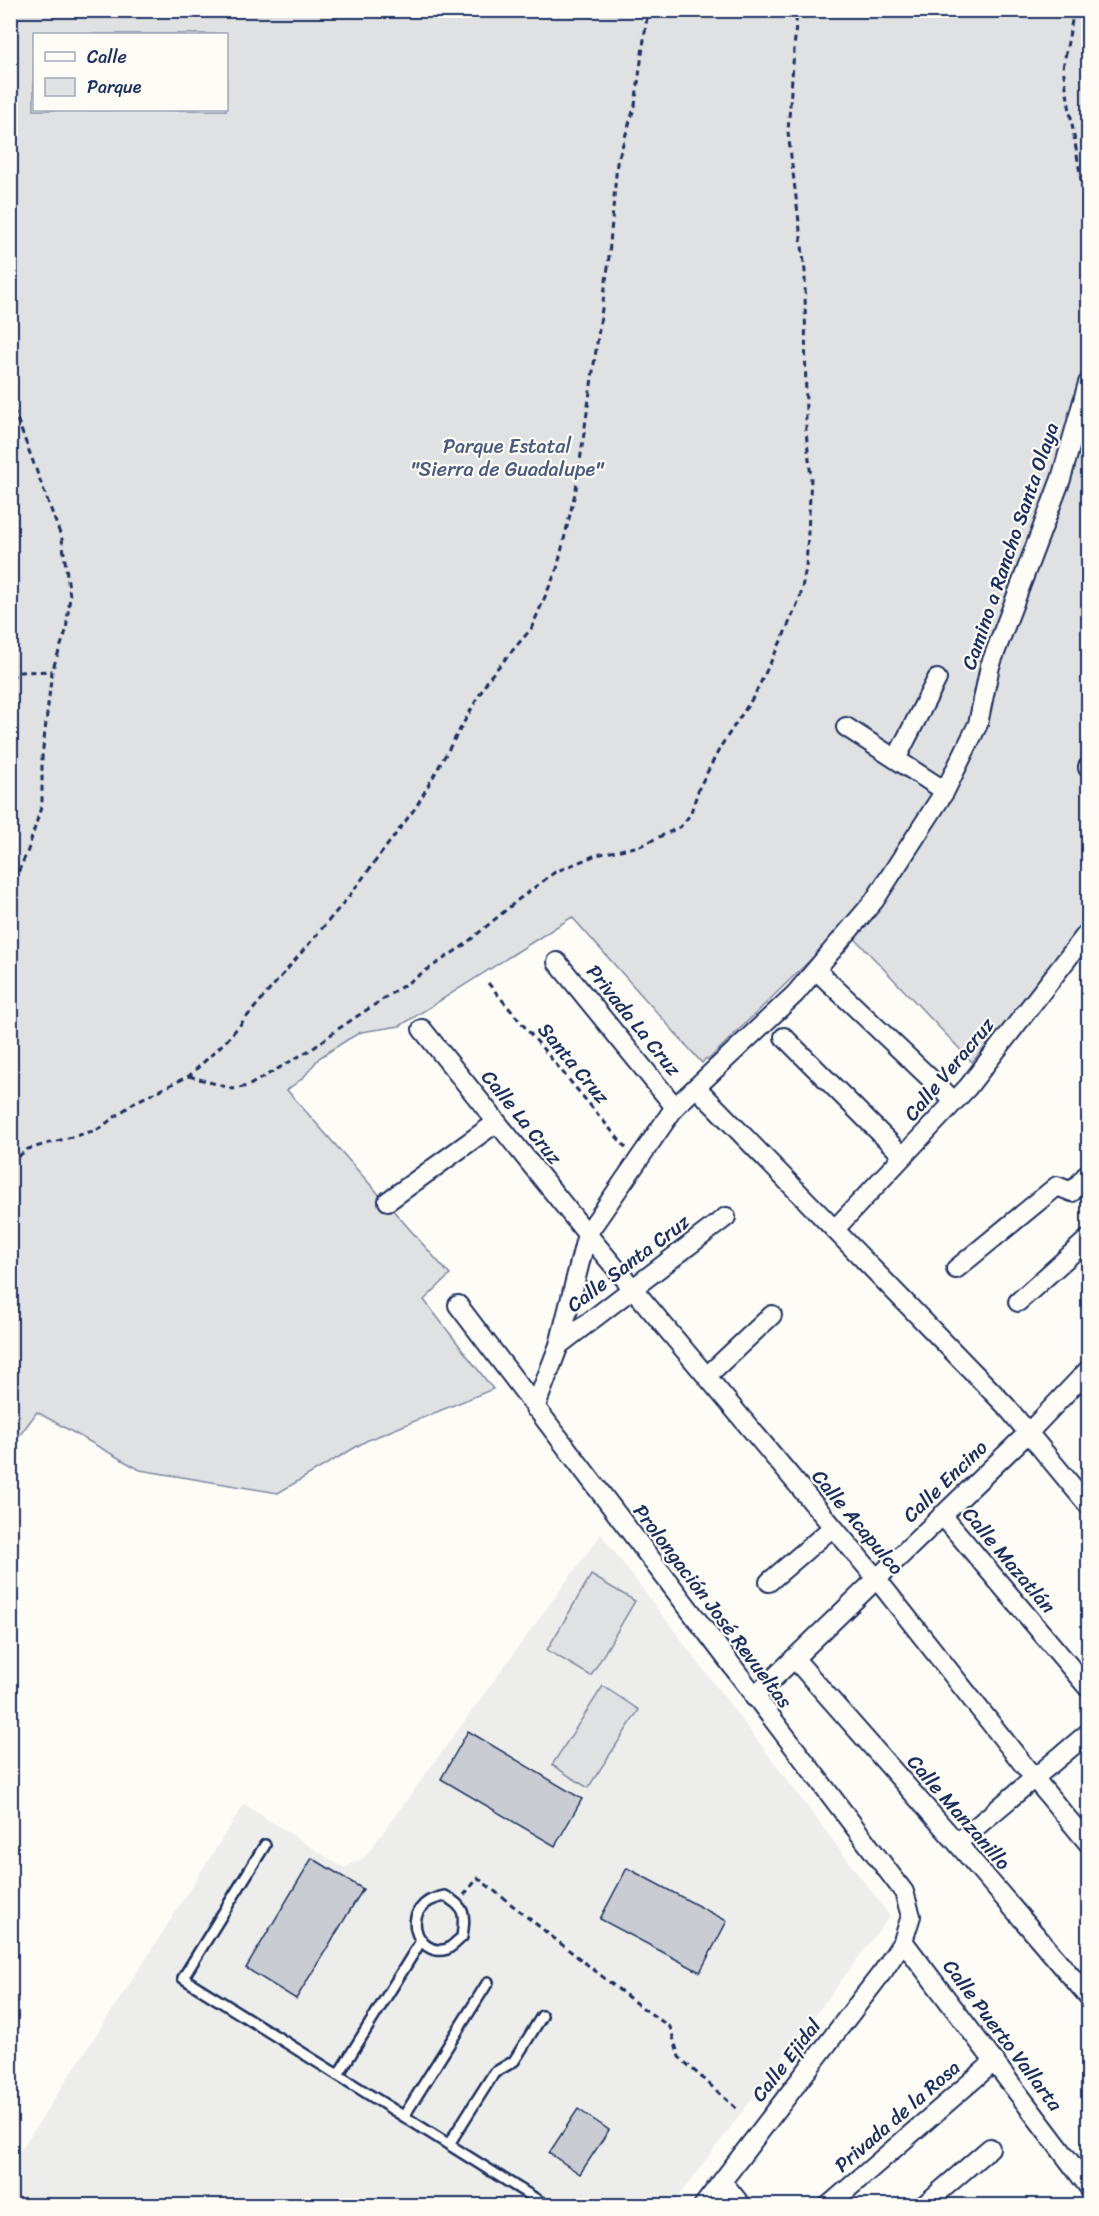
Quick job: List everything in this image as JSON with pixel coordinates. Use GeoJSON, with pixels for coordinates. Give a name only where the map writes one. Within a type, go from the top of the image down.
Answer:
{"type":"FeatureCollection","features":[{"type":"Feature","properties":{"kind":"street","name":"Camino a Rancho Santa Olaya"},"geometry":{"type":"LineString","coordinates":[[535,1408],[559,1345],[587,1234],[675,1107],[795,994],[874,901],[945,791],[978,724],[990,666],[1061,479],[1089,383]]}},
{"type":"Feature","properties":{"kind":"street"},"geometry":{"type":"LineString","coordinates":[[896,759],[937,679]]}},
{"type":"Feature","properties":{"kind":"street"},"geometry":{"type":"LineString","coordinates":[[846,727],[945,791]]}},
{"type":"Feature","properties":{"kind":"street","name":"Calle Veracruz"},"geometry":{"type":"LineString","coordinates":[[835,1229],[968,1087],[1089,932]]}},
{"type":"Feature","properties":{"kind":"street","name":"Privada La Cruz"},"geometry":{"type":"LineString","coordinates":[[557,962],[675,1107]]}},
{"type":"Feature","properties":{"kind":"street"},"geometry":{"type":"LineString","coordinates":[[816,970],[954,1101]]}},
{"type":"Feature","properties":{"kind":"street","name":"Calle La Cruz"},"geometry":{"type":"LineString","coordinates":[[422,1029],[587,1234]]}},
{"type":"Feature","properties":{"kind":"street"},"geometry":{"type":"LineString","coordinates":[[784,1037],[903,1156]]}},
{"type":"Feature","properties":{"kind":"street"},"geometry":{"type":"LineString","coordinates":[[696,1087],[1006,1406],[1089,1505]]}},
{"type":"Feature","properties":{"kind":"street"},"geometry":{"type":"LineString","coordinates":[[388,1201],[497,1122]]}},
{"type":"Feature","properties":{"kind":"street"},"geometry":{"type":"LineString","coordinates":[[956,1269],[1057,1186],[1072,1192],[1089,1173]]}},
{"type":"Feature","properties":{"kind":"street","name":"Calle Santa Cruz"},"geometry":{"type":"LineString","coordinates":[[559,1345],[726,1217]]}},
{"type":"Feature","properties":{"kind":"street","name":"Calle Acapulco"},"geometry":{"type":"LineString","coordinates":[[587,1234],[876,1578],[1034,1778],[1089,1843]]}},
{"type":"Feature","properties":{"kind":"street"},"geometry":{"type":"LineString","coordinates":[[1018,1302],[1089,1239]]}},
{"type":"Feature","properties":{"kind":"street","name":"Prolongación José Revueltas"},"geometry":{"type":"LineString","coordinates":[[458,1305],[904,1892],[911,1916],[903,1941]]}},
{"type":"Feature","properties":{"kind":"street"},"geometry":{"type":"LineString","coordinates":[[706,1376],[772,1315]]}},
{"type":"Feature","properties":{"kind":"street","name":"Calle Encino"},"geometry":{"type":"LineString","coordinates":[[754,1697],[1087,1375]]}},
{"type":"Feature","properties":{"kind":"street","name":"Calle Mazatlán"},"geometry":{"type":"LineString","coordinates":[[942,1515],[1089,1688]]}},
{"type":"Feature","properties":{"kind":"street"},"geometry":{"type":"LineString","coordinates":[[769,1582],[833,1527]]}},
{"type":"Feature","properties":{"kind":"street","name":"Calle Manzanillo"},"geometry":{"type":"LineString","coordinates":[[794,1658],[1089,1996]]}},
{"type":"Feature","properties":{"kind":"street"},"geometry":{"type":"LineString","coordinates":[[957,1843],[1089,1733]]}},
{"type":"Feature","properties":{"kind":"street","name":"Calle Puerto Vallarta"},"geometry":{"type":"LineString","coordinates":[[903,1941],[1089,2186]]}},
{"type":"Feature","properties":{"kind":"street","name":"Calle Ejidal"},"geometry":{"type":"LineString","coordinates":[[703,2205],[884,1970],[903,1941]]}},
{"type":"Feature","properties":{"kind":"street","name":"Privada de la Rosa"},"geometry":{"type":"LineString","coordinates":[[828,2205],[995,2061]]}},
{"type":"Feature","properties":{"kind":"street"},"geometry":{"type":"LineString","coordinates":[[923,2205],[990,2148]]}},
{"type":"Feature","properties":{"kind":"street"},"geometry":{"type":"LineString","coordinates":[[722,2181],[742,2205]]}},
{"type":"Feature","properties":{"kind":"lane"},"geometry":{"type":"LineString","coordinates":[[266,1845],[183,1978],[547,2205]]}},
{"type":"Feature","properties":{"kind":"lane"},"geometry":{"type":"LineString","coordinates":[[445,1896],[457,1903],[465,1915],[462,1937],[448,1949],[433,1949],[421,1941],[414,1925],[418,1909],[432,1898],[445,1896]]}},
{"type":"Feature","properties":{"kind":"lane"},"geometry":{"type":"LineString","coordinates":[[338,2075],[421,1941]]}},
{"type":"Feature","properties":{"kind":"lane"},"geometry":{"type":"LineString","coordinates":[[404,2116],[488,1982]]}},
{"type":"Feature","properties":{"kind":"lane"},"geometry":{"type":"LineString","coordinates":[[449,2144],[494,2073],[514,2061],[542,2016]]}},
{"type":"Feature","properties":{"kind":"path"},"geometry":{"type":"LineString","coordinates":[[10,1163],[28,1149],[97,1130],[135,1102],[189,1076],[227,1040],[347,899],[417,807],[489,678],[531,629],[557,569],[578,477],[608,267],[617,163],[635,105],[648,10]]}},
{"type":"Feature","properties":{"kind":"path"},"geometry":{"type":"LineString","coordinates":[[189,1076],[233,1089],[248,1086],[315,1047],[463,946],[555,872],[596,855],[640,846],[680,826],[690,815],[699,788],[721,746],[754,696],[783,639],[798,605],[806,568],[811,478],[806,432],[805,271],[788,132],[797,10]]}},
{"type":"Feature","properties":{"kind":"path"},"geometry":{"type":"LineString","coordinates":[[1074,10],[1064,68],[1089,223]]}},
{"type":"Feature","properties":{"kind":"path"},"geometry":{"type":"LineString","coordinates":[[10,119],[16,135],[10,206]]}},
{"type":"Feature","properties":{"kind":"path"},"geometry":{"type":"LineString","coordinates":[[10,400],[62,539],[70,596],[66,631],[52,671],[42,757],[42,804],[28,850],[10,891]]}},
{"type":"Feature","properties":{"kind":"path"},"geometry":{"type":"LineString","coordinates":[[10,678],[20,672],[52,671]]}},
{"type":"Feature","properties":{"kind":"path","name":"Santa Cruz"},"geometry":{"type":"LineString","coordinates":[[488,983],[637,1162]]}},
{"type":"Feature","properties":{"kind":"path"},"geometry":{"type":"LineString","coordinates":[[457,1903],[478,1878],[637,2004],[670,2027],[679,2057],[738,2110]]}},
{"type":"Feature","properties":{"kind":"shaded area"},"geometry":{"type":"Polygon","coordinates":[[[601,1534],[890,1916],[672,2205],[11,2206],[11,2165],[244,1804],[344,1868],[365,1857],[601,1534]]]}},
{"type":"Feature","properties":{"kind":"green space","name":"Parque Estatal \"Sierra de Guadalupe\""},"geometry":{"type":"Polygon","coordinates":[[[11,11],[1088,11],[1088,930],[972,1062],[844,927],[708,1060],[706,1058],[702,1063],[572,917],[400,1026],[361,1032],[347,1040],[319,1058],[303,1078],[287,1090],[450,1275],[424,1300],[493,1389],[366,1441],[278,1493],[140,1470],[37,1412],[11,1447],[11,11]]]}},
{"type":"Feature","properties":{"kind":"green space"},"geometry":{"type":"Polygon","coordinates":[[[591,1575],[635,1601],[591,1676],[547,1650],[591,1575]]]}},
{"type":"Feature","properties":{"kind":"green space"},"geometry":{"type":"Polygon","coordinates":[[[603,1686],[639,1710],[588,1788],[552,1765],[603,1686]]]}},
{"type":"Feature","properties":{"kind":"building"},"geometry":{"type":"Polygon","coordinates":[[[468,1731],[582,1799],[555,1846],[441,1779],[468,1731]]]}},
{"type":"Feature","properties":{"kind":"building"},"geometry":{"type":"Polygon","coordinates":[[[312,1858],[363,1889],[296,1999],[246,1968],[312,1858]]]}},
{"type":"Feature","properties":{"kind":"building"},"geometry":{"type":"Polygon","coordinates":[[[627,1868],[727,1921],[700,1972],[600,1919],[627,1868]]]}},
{"type":"Feature","properties":{"kind":"building"},"geometry":{"type":"Polygon","coordinates":[[[578,2109],[609,2130],[580,2174],[549,2153],[578,2109]]]}}]}
